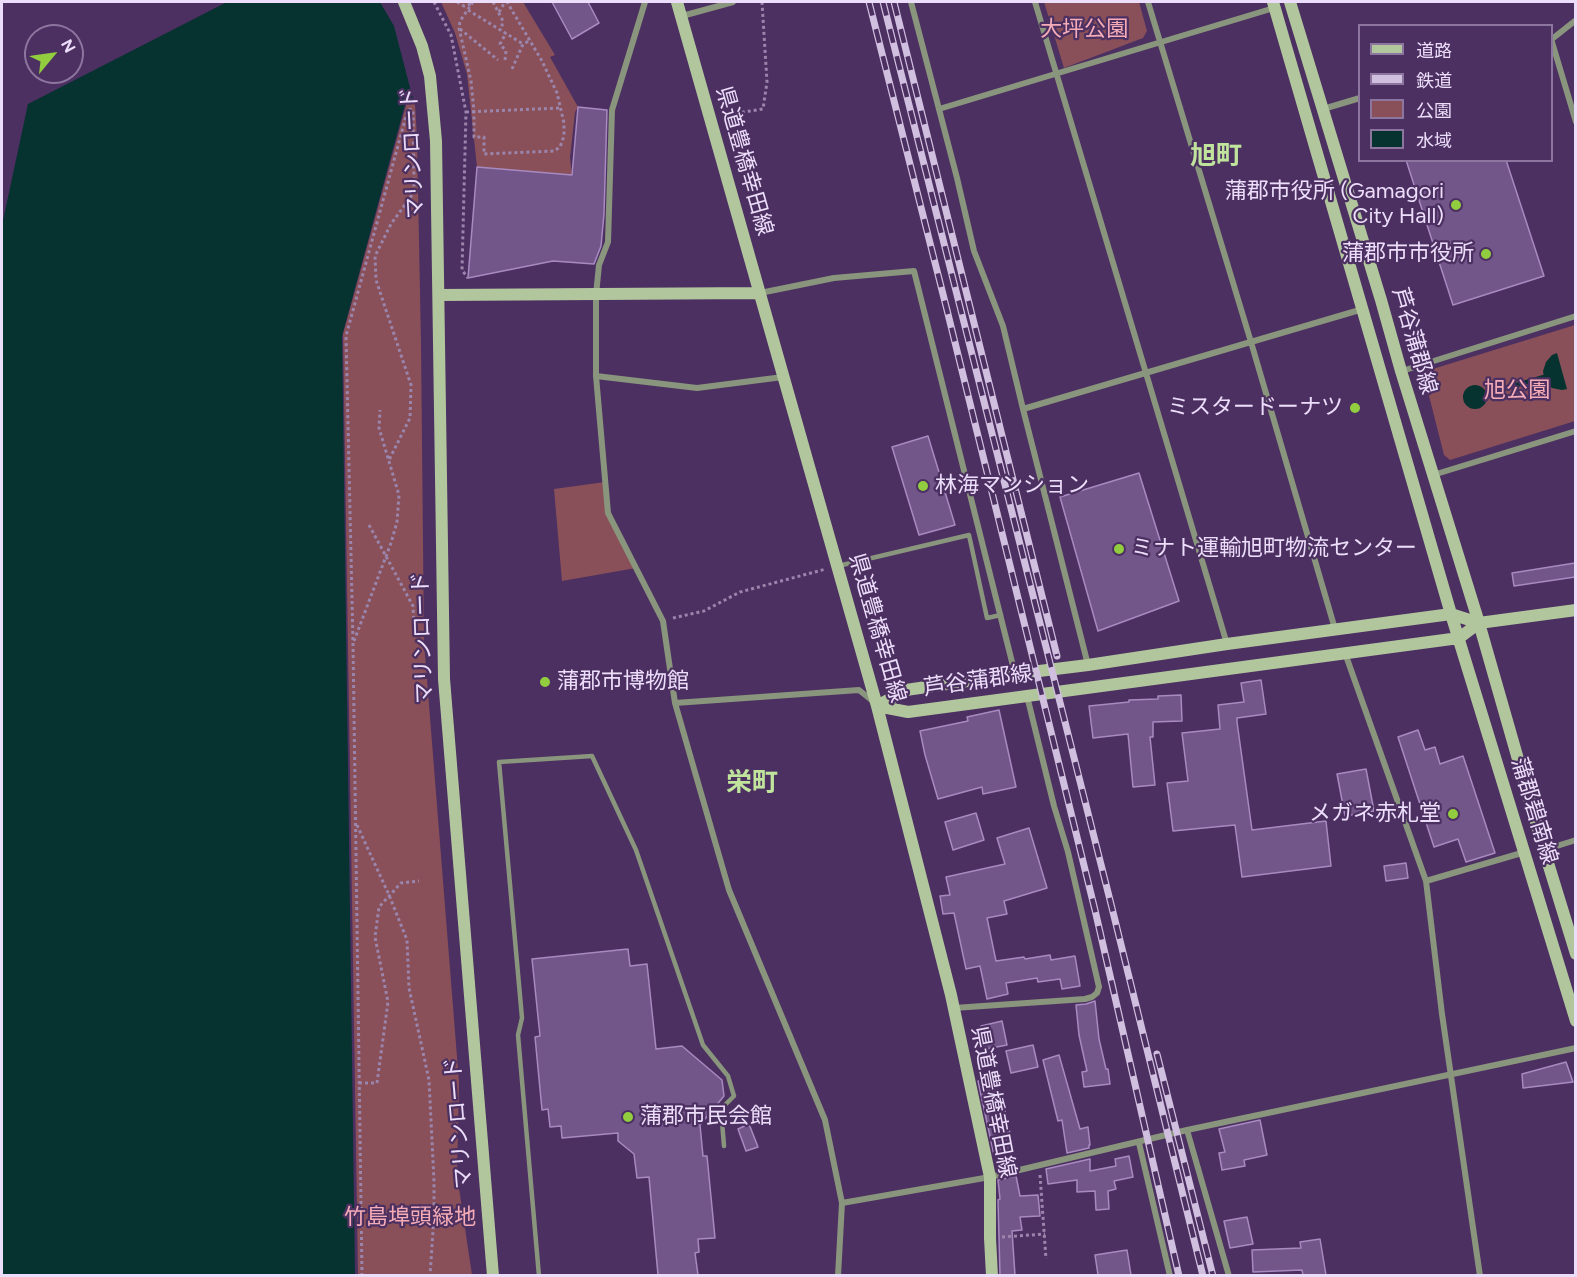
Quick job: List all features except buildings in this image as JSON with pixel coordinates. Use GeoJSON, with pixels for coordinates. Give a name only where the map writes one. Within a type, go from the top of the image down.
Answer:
{"type":"FeatureCollection","features":[{"type":"Feature","properties":{"kind":"main road","name":"マリンロード"},"geometry":{"type":"LineString","coordinates":[[404,2],[422,46],[430,76],[434,105],[444,679],[493,1275]]}},
{"type":"Feature","properties":{"kind":"main road","name":"県道豊橋幸田線"},"geometry":{"type":"LineString","coordinates":[[677,2],[878,706],[954,1008],[990,1177],[992,1275]]}},
{"type":"Feature","properties":{"kind":"main road","name":"芦谷蒲郡線"},"geometry":{"type":"LineString","coordinates":[[1292,2],[1401,371],[1479,622]]}},
{"type":"Feature","properties":{"kind":"main road","name":"芦谷蒲郡線"},"geometry":{"type":"LineString","coordinates":[[1274,4],[1451,614]]}},
{"type":"Feature","properties":{"kind":"main road"},"geometry":{"type":"LineString","coordinates":[[439,295],[759,293]]}},
{"type":"Feature","properties":{"kind":"main road"},"geometry":{"type":"LineString","coordinates":[[1459,638],[1479,622],[1575,610]]}},
{"type":"Feature","properties":{"kind":"main road","name":"芦谷蒲郡線"},"geometry":{"type":"LineString","coordinates":[[878,706],[906,690],[1227,644],[1451,614],[1479,622]]}},
{"type":"Feature","properties":{"kind":"main road","name":"蒲郡碧南線"},"geometry":{"type":"LineString","coordinates":[[1451,614],[1575,1021]]}},
{"type":"Feature","properties":{"kind":"main road","name":"蒲郡碧南線"},"geometry":{"type":"LineString","coordinates":[[1479,622],[1575,954]]}},
{"type":"Feature","properties":{"kind":"main road","name":"芦谷蒲郡線"},"geometry":{"type":"LineString","coordinates":[[878,706],[908,712],[1459,638]]}},
{"type":"Feature","properties":{"kind":"street"},"geometry":{"type":"LineString","coordinates":[[645,2],[612,110],[608,242],[599,265],[596,295],[596,376],[608,513],[663,621],[675,703],[729,890],[825,1120],[842,1203],[838,1275]]}},
{"type":"Feature","properties":{"kind":"street"},"geometry":{"type":"LineString","coordinates":[[681,16],[733,2]]}},
{"type":"Feature","properties":{"kind":"street"},"geometry":{"type":"LineString","coordinates":[[911,2],[974,251],[1003,326],[1088,665]]}},
{"type":"Feature","properties":{"kind":"street"},"geometry":{"type":"LineString","coordinates":[[1035,2],[1227,644]]}},
{"type":"Feature","properties":{"kind":"street"},"geometry":{"type":"LineString","coordinates":[[1148,2],[1335,630]]}},
{"type":"Feature","properties":{"kind":"street"},"geometry":{"type":"LineString","coordinates":[[939,109],[1055,72],[1160,43],[1274,4]]}},
{"type":"Feature","properties":{"kind":"street"},"geometry":{"type":"LineString","coordinates":[[1553,38],[1575,20]]}},
{"type":"Feature","properties":{"kind":"street"},"geometry":{"type":"LineString","coordinates":[[1553,47],[1575,122]]}},
{"type":"Feature","properties":{"kind":"street"},"geometry":{"type":"LineString","coordinates":[[1323,109],[1358,98]]}},
{"type":"Feature","properties":{"kind":"street"},"geometry":{"type":"LineString","coordinates":[[759,293],[834,278],[914,271],[1015,674]]}},
{"type":"Feature","properties":{"kind":"street"},"geometry":{"type":"LineString","coordinates":[[1023,410],[1363,309]]}},
{"type":"Feature","properties":{"kind":"street"},"geometry":{"type":"LineString","coordinates":[[1401,371],[1575,316]]}},
{"type":"Feature","properties":{"kind":"street"},"geometry":{"type":"LineString","coordinates":[[596,376],[697,388],[783,376]]}},
{"type":"Feature","properties":{"kind":"street"},"geometry":{"type":"LineString","coordinates":[[1433,475],[1575,431]]}},
{"type":"Feature","properties":{"kind":"street"},"geometry":{"type":"LineString","coordinates":[[1345,653],[1426,881],[1442,1014],[1480,1275]]}},
{"type":"Feature","properties":{"kind":"street"},"geometry":{"type":"LineString","coordinates":[[675,703],[860,690],[878,706]]}},
{"type":"Feature","properties":{"kind":"street"},"geometry":{"type":"LineString","coordinates":[[954,1008],[1092,998],[1099,987],[1068,852],[1054,806],[1027,696]]}},
{"type":"Feature","properties":{"kind":"street"},"geometry":{"type":"LineString","coordinates":[[1544,849],[1575,840]]}},
{"type":"Feature","properties":{"kind":"street"},"geometry":{"type":"LineString","coordinates":[[1426,881],[1525,852]]}},
{"type":"Feature","properties":{"kind":"street"},"geometry":{"type":"LineString","coordinates":[[842,1203],[990,1177],[1187,1130],[1575,1048]]}},
{"type":"Feature","properties":{"kind":"street"},"geometry":{"type":"LineString","coordinates":[[1187,1130],[1229,1275]]}},
{"type":"Feature","properties":{"kind":"street"},"geometry":{"type":"LineString","coordinates":[[1139,1143],[1170,1275]]}},
{"type":"Feature","properties":{"kind":"lane"},"geometry":{"type":"LineString","coordinates":[[838,566],[969,535],[987,618],[1001,614]]}},
{"type":"Feature","properties":{"kind":"lane"},"geometry":{"type":"LineString","coordinates":[[539,1275],[518,1035],[522,1018],[499,762],[592,756],[636,850],[703,1045],[728,1076],[734,1096],[721,1109],[724,1146]]}},
{"type":"Feature","properties":{"kind":"path"},"geometry":{"type":"LineString","coordinates":[[434,2],[451,35],[466,112],[462,270],[468,278]]}},
{"type":"Feature","properties":{"kind":"path"},"geometry":{"type":"LineString","coordinates":[[457,2],[464,6],[473,3]]}},
{"type":"Feature","properties":{"kind":"path"},"geometry":{"type":"LineString","coordinates":[[493,2],[503,21],[501,30]]}},
{"type":"Feature","properties":{"kind":"path"},"geometry":{"type":"LineString","coordinates":[[473,3],[460,21],[459,28],[471,81],[474,137],[484,137],[484,154],[554,152],[560,147],[564,136],[557,93],[531,40],[506,2],[499,12]]}},
{"type":"Feature","properties":{"kind":"path"},"geometry":{"type":"LineString","coordinates":[[710,117],[763,109],[767,82],[762,2]]}},
{"type":"Feature","properties":{"kind":"path"},"geometry":{"type":"LineString","coordinates":[[468,10],[523,44]]}},
{"type":"Feature","properties":{"kind":"path"},"geometry":{"type":"LineString","coordinates":[[459,28],[498,60]]}},
{"type":"Feature","properties":{"kind":"path"},"geometry":{"type":"LineString","coordinates":[[505,60],[506,51],[500,44],[506,33]]}},
{"type":"Feature","properties":{"kind":"path"},"geometry":{"type":"LineString","coordinates":[[512,69],[523,44],[531,40]]}},
{"type":"Feature","properties":{"kind":"path"},"geometry":{"type":"LineString","coordinates":[[466,112],[561,108]]}},
{"type":"Feature","properties":{"kind":"path"},"geometry":{"type":"LineString","coordinates":[[362,1275],[346,336],[408,110],[413,110],[414,185],[412,195],[391,224],[375,256],[376,280],[411,385],[410,418],[389,460]]}},
{"type":"Feature","properties":{"kind":"path"},"geometry":{"type":"LineString","coordinates":[[353,642],[397,522],[399,495],[379,428],[380,410]]}},
{"type":"Feature","properties":{"kind":"path"},"geometry":{"type":"LineString","coordinates":[[369,525],[413,606],[414,623]]}},
{"type":"Feature","properties":{"kind":"path"},"geometry":{"type":"LineString","coordinates":[[663,621],[704,611],[740,592],[838,566]]}},
{"type":"Feature","properties":{"kind":"path"},"geometry":{"type":"LineString","coordinates":[[356,823],[389,895],[406,940],[409,988],[429,1080],[434,1204],[430,1275]]}},
{"type":"Feature","properties":{"kind":"path"},"geometry":{"type":"LineString","coordinates":[[359,1083],[376,1083],[388,1002],[375,937],[379,907],[401,883],[419,881]]}},
{"type":"Feature","properties":{"kind":"path"},"geometry":{"type":"LineString","coordinates":[[1039,1164],[1046,1259]]}},
{"type":"Feature","properties":{"kind":"path"},"geometry":{"type":"LineString","coordinates":[[990,1238],[1045,1234]]}},
{"type":"Feature","properties":{"kind":"green space"},"geometry":{"type":"Polygon","coordinates":[[[441,2],[523,2],[555,55],[550,57],[578,107],[575,112],[570,158],[572,175],[477,167],[467,74],[455,33],[441,2]]]}},
{"type":"Feature","properties":{"kind":"green space","name":"大坪公園"},"geometry":{"type":"Polygon","coordinates":[[[1044,2],[1139,2],[1147,31],[1143,38],[1064,68],[1044,2]]]}},
{"type":"Feature","properties":{"kind":"green space","name":"竹島埠頭緑地"},"geometry":{"type":"Polygon","coordinates":[[[407,102],[415,104],[417,138],[424,642],[459,1082],[457,1175],[472,1275],[358,1275],[343,334],[407,102]]]}},
{"type":"Feature","properties":{"kind":"green space","name":"旭公園"},"geometry":{"type":"Polygon","coordinates":[[[1575,325],[1575,421],[1450,460],[1444,455],[1423,372],[1575,325]]]}},
{"type":"Feature","properties":{"kind":"green space"},"geometry":{"type":"Polygon","coordinates":[[[605,482],[608,513],[636,568],[562,581],[554,489],[605,482]]]}},
{"type":"Feature","properties":{"kind":"water"},"geometry":{"type":"Polygon","coordinates":[[[227,2],[380,2],[394,26],[414,103],[406,101],[342,336],[355,1275],[2,1275],[2,225],[28,104],[67,84],[84,84],[84,75],[227,2]]]}},
{"type":"Feature","properties":{"kind":"water"},"geometry":{"type":"Polygon","coordinates":[[[1557,353],[1567,389],[1552,388],[1544,377],[1546,362],[1557,353]]]}},
{"type":"Feature","properties":{"kind":"water"},"geometry":{"type":"Polygon","coordinates":[[[1475,385],[1483,389],[1487,397],[1483,405],[1475,409],[1467,405],[1463,397],[1467,389],[1475,385]]]}},
{"type":"Feature","properties":{"kind":"waterway"},"geometry":{"type":"LineString","coordinates":[[1486,394],[1544,377]]}},
{"type":"Feature","properties":{"kind":"railway"},"geometry":{"type":"LineString","coordinates":[[869,2],[1095,910],[1179,1276]]}},
{"type":"Feature","properties":{"kind":"railway"},"geometry":{"type":"LineString","coordinates":[[883,2],[1203,1276]]}},
{"type":"Feature","properties":{"kind":"railway"},"geometry":{"type":"LineString","coordinates":[[894,2],[1057,656]]}},
{"type":"Feature","properties":{"kind":"railway"},"geometry":{"type":"LineString","coordinates":[[1157,1054],[1213,1276]]}},
{"type":"Feature","properties":{"kind":"place","name":"蒲郡市役所 (Gamagori City Hall)"},"geometry":{"type":"Point","coordinates":[1456,205]}},
{"type":"Feature","properties":{"kind":"place","name":"蒲郡市市役所"},"geometry":{"type":"Point","coordinates":[1486,254]}},
{"type":"Feature","properties":{"kind":"place","name":"ミスタードーナツ"},"geometry":{"type":"Point","coordinates":[1355,408]}},
{"type":"Feature","properties":{"kind":"place","name":"林海マンション"},"geometry":{"type":"Point","coordinates":[923,486]}},
{"type":"Feature","properties":{"kind":"place","name":"ミナト運輸旭町物流センター"},"geometry":{"type":"Point","coordinates":[1119,549]}},
{"type":"Feature","properties":{"kind":"place","name":"蒲郡市博物館"},"geometry":{"type":"Point","coordinates":[545,682]}},
{"type":"Feature","properties":{"kind":"place","name":"メガネ赤札堂"},"geometry":{"type":"Point","coordinates":[1453,814]}},
{"type":"Feature","properties":{"kind":"place","name":"蒲郡市民会館"},"geometry":{"type":"Point","coordinates":[628,1117]}},
{"type":"Feature","properties":{"kind":"district","name":"旭町"},"geometry":{"type":"Point","coordinates":[1216,156]}},
{"type":"Feature","properties":{"kind":"district","name":"栄町"},"geometry":{"type":"Point","coordinates":[752,783]}}]}
